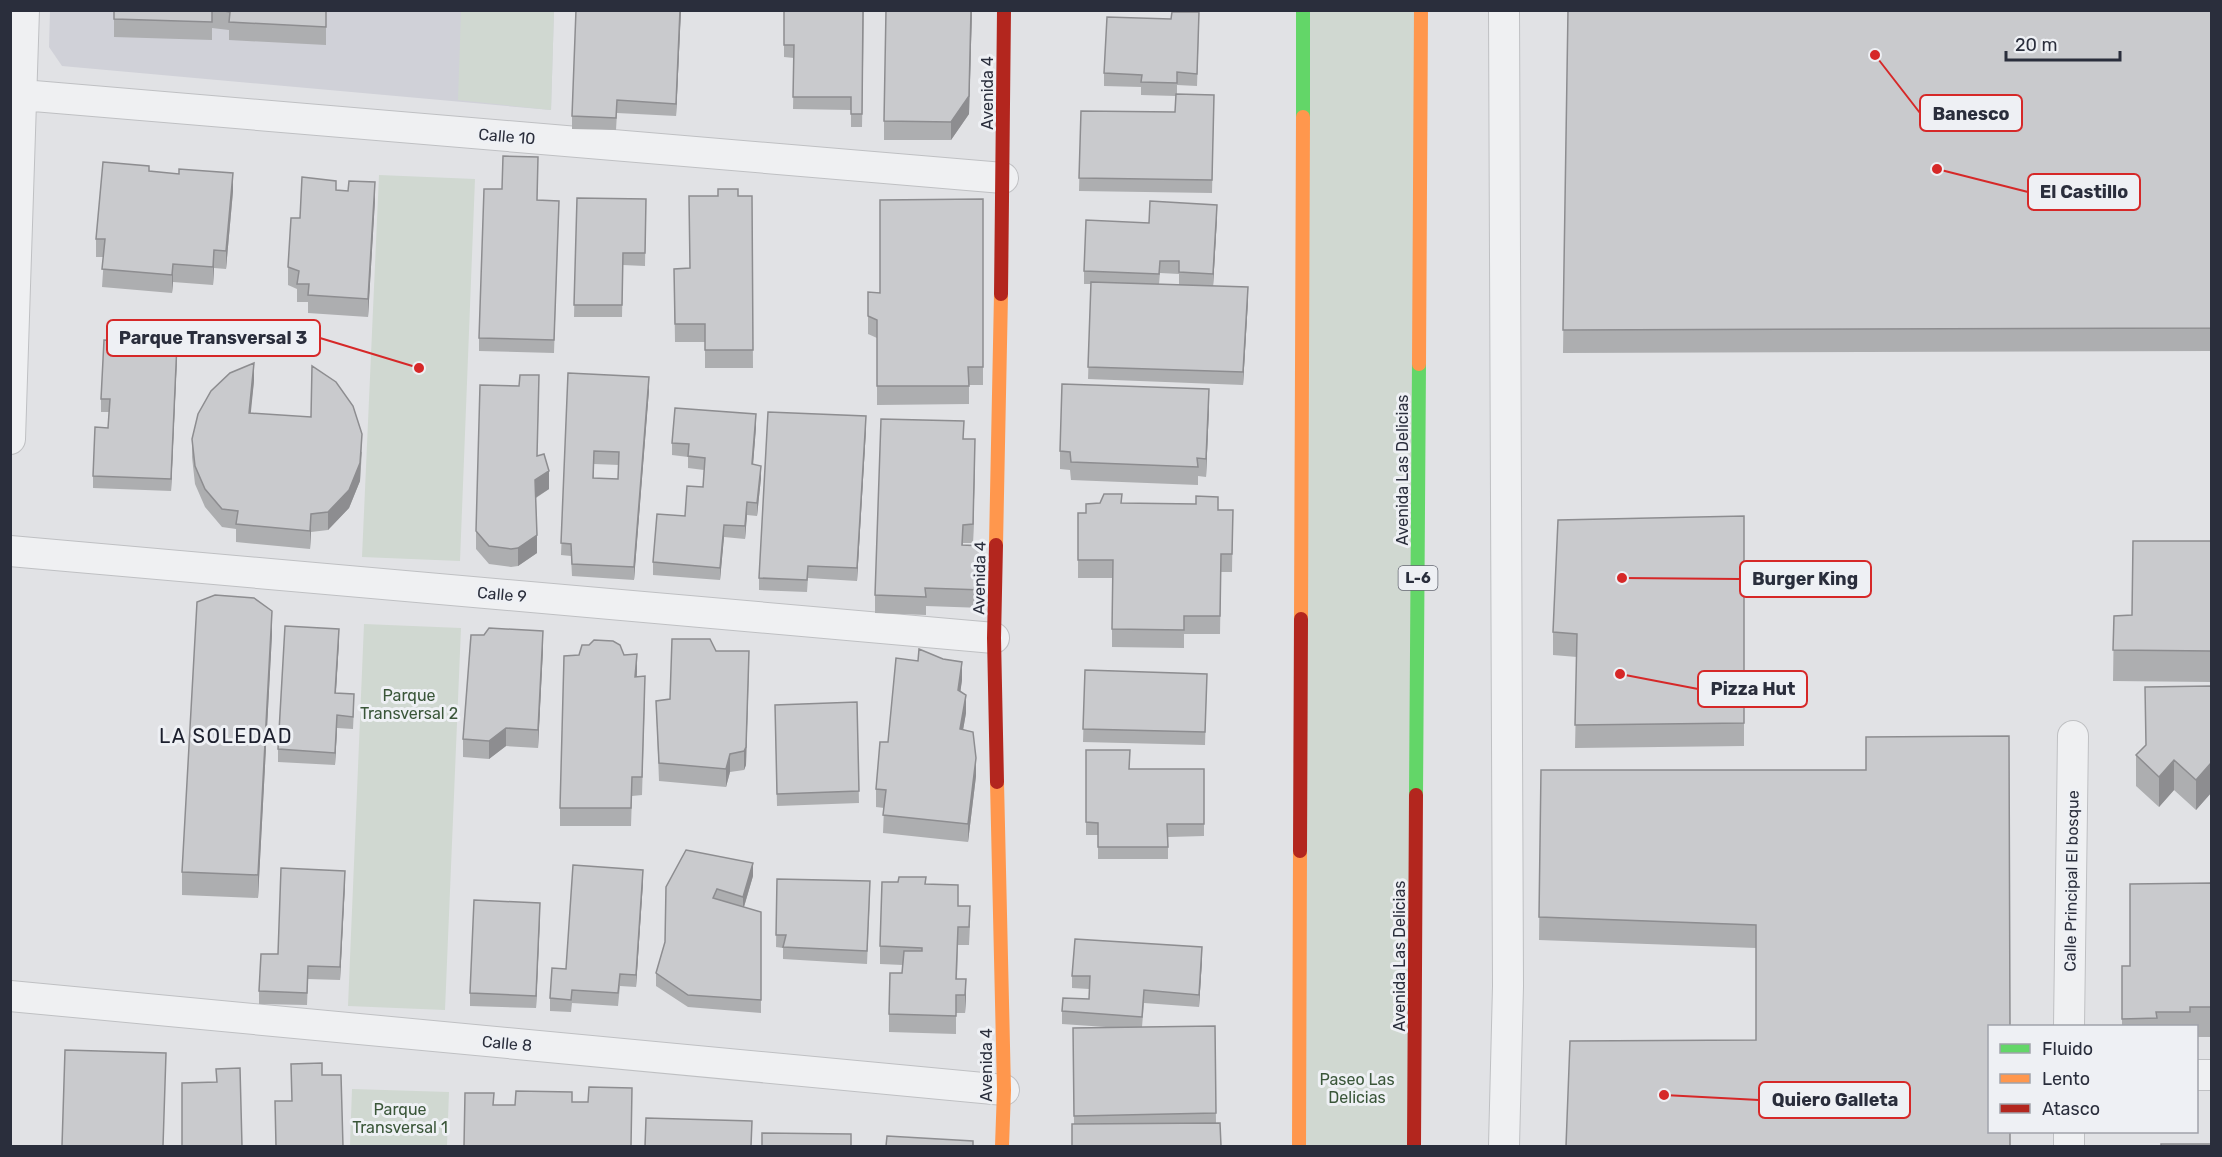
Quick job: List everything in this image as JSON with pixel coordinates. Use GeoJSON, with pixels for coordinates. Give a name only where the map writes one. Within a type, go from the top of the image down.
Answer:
{"type":"FeatureCollection","features":[{"type":"Feature","properties":{"kind":"main road","name":"Avenida 4"},"geometry":{"type":"LineString","coordinates":[[1002,1146],[1004,1090],[994,638],[1004,10]]}},
{"type":"Feature","properties":{"kind":"main road"},"geometry":{"type":"LineString","coordinates":[[1299,1146],[1303,10]]}},
{"type":"Feature","properties":{"kind":"main road","name":"Avenida Las Delicias"},"geometry":{"type":"LineString","coordinates":[[1414,1146],[1421,10]]}},
{"type":"Feature","properties":{"kind":"street"},"geometry":{"type":"LineString","coordinates":[[10,439],[16,95],[24,10]]}},
{"type":"Feature","properties":{"kind":"street"},"geometry":{"type":"LineString","coordinates":[[1504,10],[1508,986],[1504,1146]]}},
{"type":"Feature","properties":{"kind":"street","name":"Calle 10"},"geometry":{"type":"LineString","coordinates":[[16,95],[1003,178]]}},
{"type":"Feature","properties":{"kind":"street","name":"Calle 9"},"geometry":{"type":"LineString","coordinates":[[10,551],[994,638]]}},
{"type":"Feature","properties":{"kind":"street","name":"Calle Principal El bosque"},"geometry":{"type":"LineString","coordinates":[[2069,1025],[2073,736]]}},
{"type":"Feature","properties":{"kind":"street","name":"Calle 8"},"geometry":{"type":"LineString","coordinates":[[10,996],[1004,1090]]}},
{"type":"Feature","properties":{"kind":"shaded area"},"geometry":{"type":"Polygon","coordinates":[[[50,11],[554,11],[551,110],[62,66],[49,47],[50,11]]]}},
{"type":"Feature","properties":{"kind":"green space"},"geometry":{"type":"Polygon","coordinates":[[[461,11],[554,11],[551,110],[458,100],[461,11]]]}},
{"type":"Feature","properties":{"kind":"green space","name":"Paseo Las Delicias"},"geometry":{"type":"Polygon","coordinates":[[[1307,11],[1415,11],[1414,1146],[1300,1146],[1307,11]]]}},
{"type":"Feature","properties":{"kind":"green space"},"geometry":{"type":"Polygon","coordinates":[[[379,175],[475,179],[460,561],[362,557],[379,175]]]}},
{"type":"Feature","properties":{"kind":"green space","name":"Parque Transversal 2"},"geometry":{"type":"Polygon","coordinates":[[[364,624],[461,628],[445,1010],[348,1006],[364,624]]]}},
{"type":"Feature","properties":{"kind":"green space","name":"Parque Transversal 1"},"geometry":{"type":"Polygon","coordinates":[[[352,1089],[449,1092],[447,1146],[350,1146],[352,1089]]]}},
{"type":"Feature","properties":{"kind":"building"},"geometry":{"type":"Polygon","coordinates":[[[114,10],[212,10],[212,22],[114,19],[114,10]]]}},
{"type":"Feature","properties":{"kind":"building"},"geometry":{"type":"Polygon","coordinates":[[[218,10],[326,10],[326,27],[229,22],[230,12],[218,10]]]}},
{"type":"Feature","properties":{"kind":"building"},"geometry":{"type":"Polygon","coordinates":[[[576,10],[680,10],[676,104],[617,100],[616,118],[572,116],[576,10]]]}},
{"type":"Feature","properties":{"kind":"building"},"geometry":{"type":"Polygon","coordinates":[[[784,10],[863,10],[862,114],[851,114],[851,97],[793,97],[794,45],[784,45],[784,10]]]}},
{"type":"Feature","properties":{"kind":"building"},"geometry":{"type":"Polygon","coordinates":[[[886,10],[971,10],[969,96],[951,122],[884,121],[886,10]]]}},
{"type":"Feature","properties":{"kind":"building"},"geometry":{"type":"Polygon","coordinates":[[[1568,10],[2211,10],[2211,328],[1563,330],[1568,10]]]}},
{"type":"Feature","properties":{"kind":"building"},"geometry":{"type":"Polygon","coordinates":[[[1172,12],[1199,12],[1197,74],[1177,72],[1177,83],[1141,82],[1142,75],[1104,73],[1107,17],[1171,19],[1172,12]]]}},
{"type":"Feature","properties":{"kind":"building"},"geometry":{"type":"Polygon","coordinates":[[[1176,94],[1214,95],[1212,180],[1079,178],[1081,111],[1175,112],[1176,94]]]}},
{"type":"Feature","properties":{"kind":"building"},"geometry":{"type":"Polygon","coordinates":[[[503,156],[538,157],[537,200],[559,201],[554,340],[479,338],[484,189],[502,189],[503,156]]]}},
{"type":"Feature","properties":{"kind":"building"},"geometry":{"type":"Polygon","coordinates":[[[103,162],[149,166],[149,171],[179,174],[179,169],[233,173],[226,251],[214,250],[213,267],[173,264],[172,275],[102,269],[105,239],[96,239],[103,162]]]}},
{"type":"Feature","properties":{"kind":"building"},"geometry":{"type":"Polygon","coordinates":[[[302,177],[336,181],[336,190],[348,191],[349,181],[375,182],[368,299],[308,295],[309,284],[297,284],[299,271],[288,267],[291,218],[300,218],[302,177]]]}},
{"type":"Feature","properties":{"kind":"building"},"geometry":{"type":"Polygon","coordinates":[[[718,189],[738,189],[738,196],[752,196],[753,350],[705,350],[705,324],[675,324],[674,269],[690,268],[689,196],[718,196],[718,189]]]}},
{"type":"Feature","properties":{"kind":"building"},"geometry":{"type":"Polygon","coordinates":[[[577,198],[646,199],[645,253],[623,253],[622,305],[574,305],[577,198]]]}},
{"type":"Feature","properties":{"kind":"building"},"geometry":{"type":"Polygon","coordinates":[[[983,199],[983,367],[968,367],[969,386],[877,386],[877,320],[868,316],[868,292],[880,293],[880,200],[983,199]]]}},
{"type":"Feature","properties":{"kind":"building"},"geometry":{"type":"Polygon","coordinates":[[[1150,201],[1217,205],[1213,274],[1179,272],[1179,261],[1160,261],[1159,274],[1084,271],[1086,220],[1149,223],[1150,201]]]}},
{"type":"Feature","properties":{"kind":"building"},"geometry":{"type":"Polygon","coordinates":[[[1091,282],[1248,287],[1243,372],[1088,367],[1091,282]]]}},
{"type":"Feature","properties":{"kind":"building"},"geometry":{"type":"Polygon","coordinates":[[[104,340],[177,343],[171,479],[93,476],[95,427],[108,428],[110,399],[101,399],[104,340]]]}},
{"type":"Feature","properties":{"kind":"building"},"geometry":{"type":"Polygon","coordinates":[[[254,363],[249,413],[311,417],[312,366],[336,382],[353,406],[362,434],[360,463],[349,490],[328,512],[311,514],[310,531],[236,524],[238,511],[222,509],[205,489],[195,466],[192,439],[198,414],[211,391],[230,373],[254,363]]]}},
{"type":"Feature","properties":{"kind":"building"},"geometry":{"type":"Polygon","coordinates":[[[568,373],[649,377],[634,567],[572,564],[571,544],[561,543],[568,373]],[[594,451],[593,478],[618,479],[619,452],[594,451]]]}},
{"type":"Feature","properties":{"kind":"building"},"geometry":{"type":"Polygon","coordinates":[[[520,375],[539,375],[537,456],[544,454],[549,471],[535,480],[537,535],[518,548],[511,549],[489,546],[476,531],[480,385],[519,386],[520,375]]]}},
{"type":"Feature","properties":{"kind":"building"},"geometry":{"type":"Polygon","coordinates":[[[1062,384],[1209,389],[1206,459],[1197,458],[1198,467],[1071,462],[1070,452],[1060,451],[1062,384]]]}},
{"type":"Feature","properties":{"kind":"building"},"geometry":{"type":"Polygon","coordinates":[[[675,408],[756,414],[752,464],[761,466],[757,503],[747,502],[745,526],[724,525],[720,568],[653,562],[657,514],[685,516],[687,486],[703,487],[705,458],[688,456],[689,444],[672,443],[675,408]]]}},
{"type":"Feature","properties":{"kind":"building"},"geometry":{"type":"Polygon","coordinates":[[[768,412],[866,416],[857,568],[808,566],[807,580],[759,578],[768,412]]]}},
{"type":"Feature","properties":{"kind":"building"},"geometry":{"type":"Polygon","coordinates":[[[881,419],[964,421],[963,439],[975,439],[973,524],[963,525],[962,545],[984,546],[983,590],[925,588],[926,597],[875,595],[881,419]]]}},
{"type":"Feature","properties":{"kind":"building"},"geometry":{"type":"Polygon","coordinates":[[[1104,494],[1122,494],[1121,503],[1196,504],[1196,496],[1218,497],[1218,510],[1233,510],[1232,554],[1221,554],[1220,616],[1184,616],[1184,630],[1112,629],[1113,560],[1078,560],[1078,513],[1086,513],[1086,504],[1100,503],[1104,494]]]}},
{"type":"Feature","properties":{"kind":"building"},"geometry":{"type":"Polygon","coordinates":[[[1744,516],[1744,723],[1575,725],[1577,634],[1553,632],[1558,520],[1744,516]]]}},
{"type":"Feature","properties":{"kind":"building"},"geometry":{"type":"Polygon","coordinates":[[[2133,541],[2211,541],[2211,651],[2113,650],[2114,616],[2132,615],[2133,541]]]}},
{"type":"Feature","properties":{"kind":"building"},"geometry":{"type":"Polygon","coordinates":[[[215,595],[254,598],[272,611],[258,875],[182,872],[197,602],[215,595]]]}},
{"type":"Feature","properties":{"kind":"building"},"geometry":{"type":"Polygon","coordinates":[[[285,626],[339,629],[335,693],[354,694],[353,717],[337,715],[335,753],[278,749],[285,626]]]}},
{"type":"Feature","properties":{"kind":"building"},"geometry":{"type":"Polygon","coordinates":[[[489,628],[543,631],[538,730],[506,728],[489,741],[463,739],[471,635],[484,635],[489,628]]]}},
{"type":"Feature","properties":{"kind":"building"},"geometry":{"type":"Polygon","coordinates":[[[672,639],[710,639],[716,651],[749,651],[746,747],[744,751],[730,754],[726,769],[659,763],[656,701],[670,699],[672,639]]]}},
{"type":"Feature","properties":{"kind":"building"},"geometry":{"type":"Polygon","coordinates":[[[594,640],[613,641],[620,645],[624,655],[637,654],[635,677],[645,676],[642,777],[632,777],[631,808],[560,808],[564,656],[579,655],[582,645],[589,645],[594,640]]]}},
{"type":"Feature","properties":{"kind":"building"},"geometry":{"type":"Polygon","coordinates":[[[919,649],[943,659],[962,662],[958,690],[966,695],[960,729],[973,732],[976,758],[968,824],[883,815],[886,790],[876,789],[880,742],[888,742],[896,658],[918,661],[919,649]]]}},
{"type":"Feature","properties":{"kind":"building"},"geometry":{"type":"Polygon","coordinates":[[[1085,670],[1207,674],[1205,732],[1083,729],[1085,670]]]}},
{"type":"Feature","properties":{"kind":"building"},"geometry":{"type":"Polygon","coordinates":[[[2211,686],[2211,763],[2196,780],[2174,760],[2159,777],[2136,755],[2146,745],[2145,687],[2211,686]]]}},
{"type":"Feature","properties":{"kind":"building"},"geometry":{"type":"Polygon","coordinates":[[[857,702],[859,791],[777,794],[775,705],[857,702]]]}},
{"type":"Feature","properties":{"kind":"building"},"geometry":{"type":"Polygon","coordinates":[[[2009,736],[2010,1025],[1988,1025],[1988,1133],[2010,1133],[2010,1146],[1566,1146],[1570,1041],[1756,1040],[1756,925],[1539,917],[1541,770],[1866,770],[1866,737],[2009,736]]]}},
{"type":"Feature","properties":{"kind":"building"},"geometry":{"type":"Polygon","coordinates":[[[1086,750],[1130,750],[1129,769],[1204,769],[1204,824],[1167,824],[1168,847],[1098,847],[1098,823],[1086,822],[1086,750]]]}},
{"type":"Feature","properties":{"kind":"building"},"geometry":{"type":"Polygon","coordinates":[[[686,850],[753,863],[743,897],[717,889],[713,898],[761,912],[761,1000],[688,995],[656,973],[665,942],[666,887],[686,850]]]}},
{"type":"Feature","properties":{"kind":"building"},"geometry":{"type":"Polygon","coordinates":[[[573,865],[643,870],[636,975],[620,974],[618,993],[572,990],[571,1000],[550,998],[552,968],[566,969],[573,865]]]}},
{"type":"Feature","properties":{"kind":"building"},"geometry":{"type":"Polygon","coordinates":[[[281,868],[345,871],[340,967],[308,966],[307,993],[259,991],[261,954],[278,954],[281,868]]]}},
{"type":"Feature","properties":{"kind":"building"},"geometry":{"type":"Polygon","coordinates":[[[899,877],[926,877],[925,884],[958,885],[958,906],[970,906],[969,927],[958,927],[956,979],[966,979],[965,995],[956,995],[956,1016],[889,1014],[890,973],[902,973],[904,951],[922,951],[922,948],[880,946],[882,882],[898,882],[899,877]]]}},
{"type":"Feature","properties":{"kind":"building"},"geometry":{"type":"Polygon","coordinates":[[[777,879],[870,881],[867,951],[783,947],[786,935],[776,935],[777,879]]]}},
{"type":"Feature","properties":{"kind":"building"},"geometry":{"type":"Polygon","coordinates":[[[2211,883],[2211,1007],[2190,1007],[2190,1012],[2156,1012],[2157,1018],[2122,1019],[2122,966],[2130,966],[2130,884],[2211,883]]]}},
{"type":"Feature","properties":{"kind":"building"},"geometry":{"type":"Polygon","coordinates":[[[474,900],[540,903],[536,996],[470,993],[474,900]]]}},
{"type":"Feature","properties":{"kind":"building"},"geometry":{"type":"Polygon","coordinates":[[[1075,939],[1202,947],[1199,995],[1144,990],[1142,1017],[1062,1011],[1063,998],[1089,999],[1090,976],[1072,976],[1075,939]]]}},
{"type":"Feature","properties":{"kind":"building"},"geometry":{"type":"Polygon","coordinates":[[[1215,1026],[1216,1113],[1074,1116],[1073,1028],[1215,1026]]]}},
{"type":"Feature","properties":{"kind":"building"},"geometry":{"type":"Polygon","coordinates":[[[65,1050],[166,1053],[163,1146],[62,1146],[65,1050]]]}},
{"type":"Feature","properties":{"kind":"building"},"geometry":{"type":"Polygon","coordinates":[[[322,1063],[322,1075],[341,1075],[343,1146],[276,1146],[275,1101],[292,1101],[291,1064],[322,1063]]]}},
{"type":"Feature","properties":{"kind":"building"},"geometry":{"type":"Polygon","coordinates":[[[240,1068],[242,1146],[182,1146],[182,1083],[217,1082],[216,1069],[240,1068]]]}},
{"type":"Feature","properties":{"kind":"building"},"geometry":{"type":"Polygon","coordinates":[[[589,1087],[632,1088],[631,1146],[464,1146],[465,1093],[494,1093],[493,1105],[515,1105],[516,1091],[572,1092],[572,1102],[588,1102],[589,1087]]]}},
{"type":"Feature","properties":{"kind":"building"},"geometry":{"type":"Polygon","coordinates":[[[646,1118],[752,1121],[751,1146],[645,1146],[646,1118]]]}},
{"type":"Feature","properties":{"kind":"building"},"geometry":{"type":"Polygon","coordinates":[[[1220,1123],[1221,1146],[1072,1146],[1072,1124],[1220,1123]]]}},
{"type":"Feature","properties":{"kind":"building"},"geometry":{"type":"Polygon","coordinates":[[[762,1133],[851,1134],[851,1146],[762,1146],[762,1133]]]}},
{"type":"Feature","properties":{"kind":"building"},"geometry":{"type":"Polygon","coordinates":[[[887,1136],[973,1141],[973,1146],[886,1146],[887,1136]]]}},
{"type":"Feature","properties":{"kind":"building"},"geometry":{"type":"Polygon","coordinates":[[[2161,1144],[2211,1144],[2211,1146],[2161,1146],[2161,1144]]]}},
{"type":"Feature","properties":{"kind":"traffic: fast"},"geometry":{"type":"LineString","coordinates":[[1303,10],[1303,117]]}},
{"type":"Feature","properties":{"kind":"traffic: fast"},"geometry":{"type":"LineString","coordinates":[[1416,795],[1419,364]]}},
{"type":"Feature","properties":{"kind":"traffic: slow"},"geometry":{"type":"LineString","coordinates":[[1419,364],[1421,10]]}},
{"type":"Feature","properties":{"kind":"traffic: slow"},"geometry":{"type":"LineString","coordinates":[[1301,619],[1303,117]]}},
{"type":"Feature","properties":{"kind":"traffic: slow"},"geometry":{"type":"LineString","coordinates":[[996,545],[1001,294]]}},
{"type":"Feature","properties":{"kind":"traffic: slow"},"geometry":{"type":"LineString","coordinates":[[997,782],[1004,1090],[1002,1146]]}},
{"type":"Feature","properties":{"kind":"traffic: slow"},"geometry":{"type":"LineString","coordinates":[[1299,1146],[1300,851]]}},
{"type":"Feature","properties":{"kind":"traffic: jam"},"geometry":{"type":"LineString","coordinates":[[1001,294],[1004,10]]}},
{"type":"Feature","properties":{"kind":"traffic: jam"},"geometry":{"type":"LineString","coordinates":[[996,545],[994,638],[997,782]]}},
{"type":"Feature","properties":{"kind":"traffic: jam"},"geometry":{"type":"LineString","coordinates":[[1300,851],[1301,619]]}},
{"type":"Feature","properties":{"kind":"traffic: jam"},"geometry":{"type":"LineString","coordinates":[[1414,1146],[1416,795]]}},
{"type":"Feature","properties":{"kind":"place","name":"Banesco"},"geometry":{"type":"Point","coordinates":[1875,55]}},
{"type":"Feature","properties":{"kind":"place","name":"El Castillo"},"geometry":{"type":"Point","coordinates":[1937,169]}},
{"type":"Feature","properties":{"kind":"place","name":"Parque Transversal 3"},"geometry":{"type":"Point","coordinates":[419,368]}},
{"type":"Feature","properties":{"kind":"place","name":"Burger King"},"geometry":{"type":"Point","coordinates":[1622,578]}},
{"type":"Feature","properties":{"kind":"place","name":"Pizza Hut"},"geometry":{"type":"Point","coordinates":[1620,674]}},
{"type":"Feature","properties":{"kind":"place","name":"Quiero Galleta"},"geometry":{"type":"Point","coordinates":[1664,1095]}},
{"type":"Feature","properties":{"kind":"district","name":"LA SOLEDAD"},"geometry":{"type":"Point","coordinates":[226,736]}}]}
